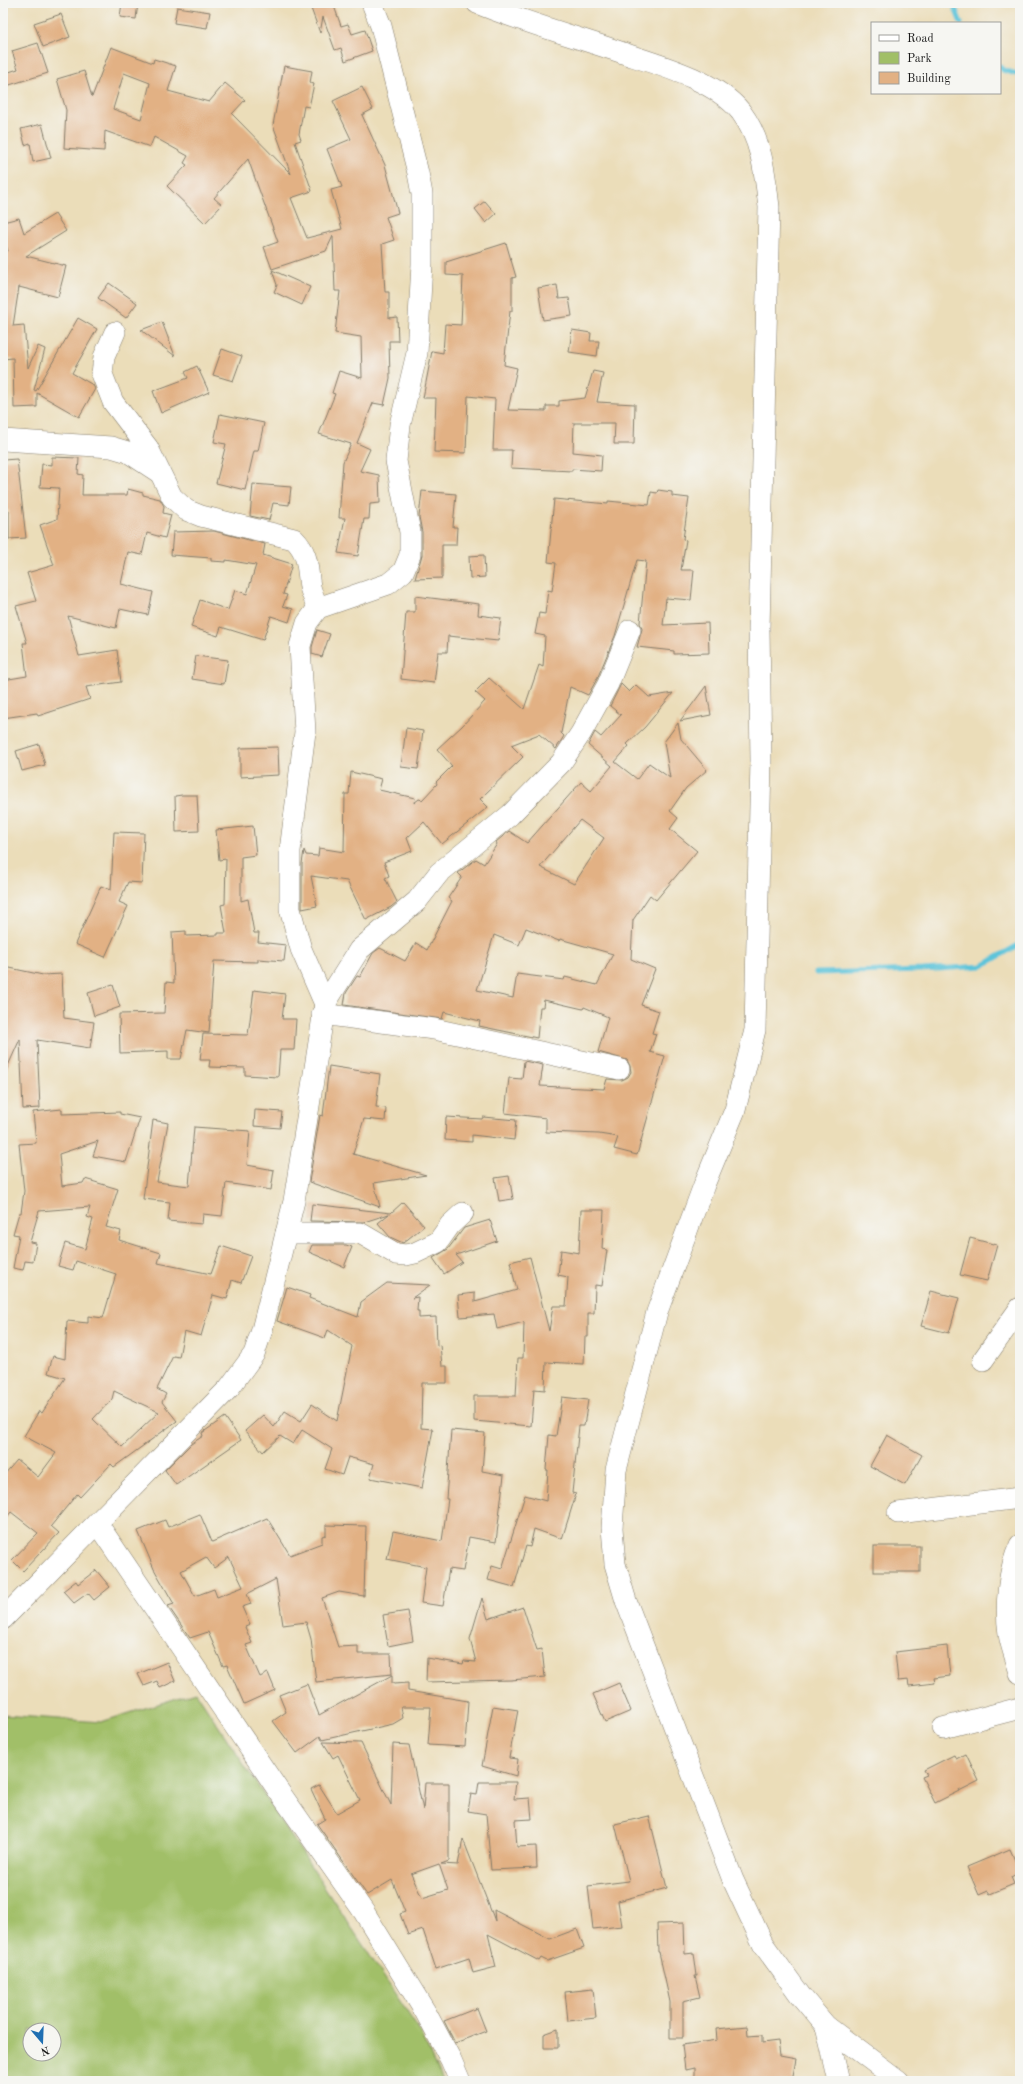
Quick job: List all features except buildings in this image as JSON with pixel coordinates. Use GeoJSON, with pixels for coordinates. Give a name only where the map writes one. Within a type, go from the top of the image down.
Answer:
{"type":"FeatureCollection","features":[{"type":"Feature","properties":{"kind":"street"},"geometry":{"type":"LineString","coordinates":[[323,1009],[300,949],[290,909],[290,851],[305,732],[300,646],[307,623],[318,608],[388,584],[403,572],[410,555],[410,532],[396,461],[400,425],[417,353],[422,264],[422,194],[381,26],[372,3]]}},
{"type":"Feature","properties":{"kind":"street"},"geometry":{"type":"LineString","coordinates":[[477,3],[677,71],[714,89],[740,112],[754,135],[765,168],[769,207],[758,630],[761,760],[755,1030],[735,1110],[704,1185],[657,1312],[616,1470],[612,1528],[615,1564],[626,1601],[733,1880],[763,1944],[800,1995],[826,2026],[899,2081]]}},
{"type":"Feature","properties":{"kind":"street"},"geometry":{"type":"LineString","coordinates":[[115,332],[104,357],[102,374],[113,402],[148,448],[172,497],[186,510],[201,516],[294,539],[303,548],[308,565],[310,588],[318,608]]}},
{"type":"Feature","properties":{"kind":"street"},"geometry":{"type":"LineString","coordinates":[[3,440],[111,447],[128,452],[143,460],[162,475]]}},
{"type":"Feature","properties":{"kind":"street"},"geometry":{"type":"LineString","coordinates":[[3,1619],[229,1388],[254,1354],[262,1330],[294,1201],[323,1009],[359,950],[418,901],[439,872],[510,815],[561,763],[581,733],[608,684],[630,630]]}},
{"type":"Feature","properties":{"kind":"street"},"geometry":{"type":"LineString","coordinates":[[323,1009],[434,1029],[619,1069]]}},
{"type":"Feature","properties":{"kind":"street"},"geometry":{"type":"LineString","coordinates":[[286,1233],[360,1234],[396,1254],[406,1255],[415,1253],[438,1242],[450,1225],[463,1213]]}},
{"type":"Feature","properties":{"kind":"street"},"geometry":{"type":"LineString","coordinates":[[983,1360],[1020,1308]]}},
{"type":"Feature","properties":{"kind":"street"},"geometry":{"type":"LineString","coordinates":[[898,1513],[1020,1498]]}},
{"type":"Feature","properties":{"kind":"street"},"geometry":{"type":"LineString","coordinates":[[97,1523],[278,1790],[364,1912],[426,2013],[451,2060],[460,2081]]}},
{"type":"Feature","properties":{"kind":"street"},"geometry":{"type":"LineString","coordinates":[[1020,1545],[1011,1574],[1008,1604],[1009,1634],[1020,1673]]}},
{"type":"Feature","properties":{"kind":"street"},"geometry":{"type":"LineString","coordinates":[[943,1728],[1020,1708]]}},
{"type":"Feature","properties":{"kind":"street"},"geometry":{"type":"LineString","coordinates":[[826,2026],[839,2081]]}},
{"type":"Feature","properties":{"kind":"green space"},"geometry":{"type":"Polygon","coordinates":[[[196,1692],[421,2033],[442,2081],[3,2081],[3,1715],[101,1722],[196,1692]]]}},
{"type":"Feature","properties":{"kind":"waterway"},"geometry":{"type":"LineString","coordinates":[[953,3],[961,22]]}},
{"type":"Feature","properties":{"kind":"waterway"},"geometry":{"type":"LineString","coordinates":[[1001,68],[1020,75]]}},
{"type":"Feature","properties":{"kind":"waterway"},"geometry":{"type":"LineString","coordinates":[[816,973],[923,970],[982,966],[1020,944]]}}]}
